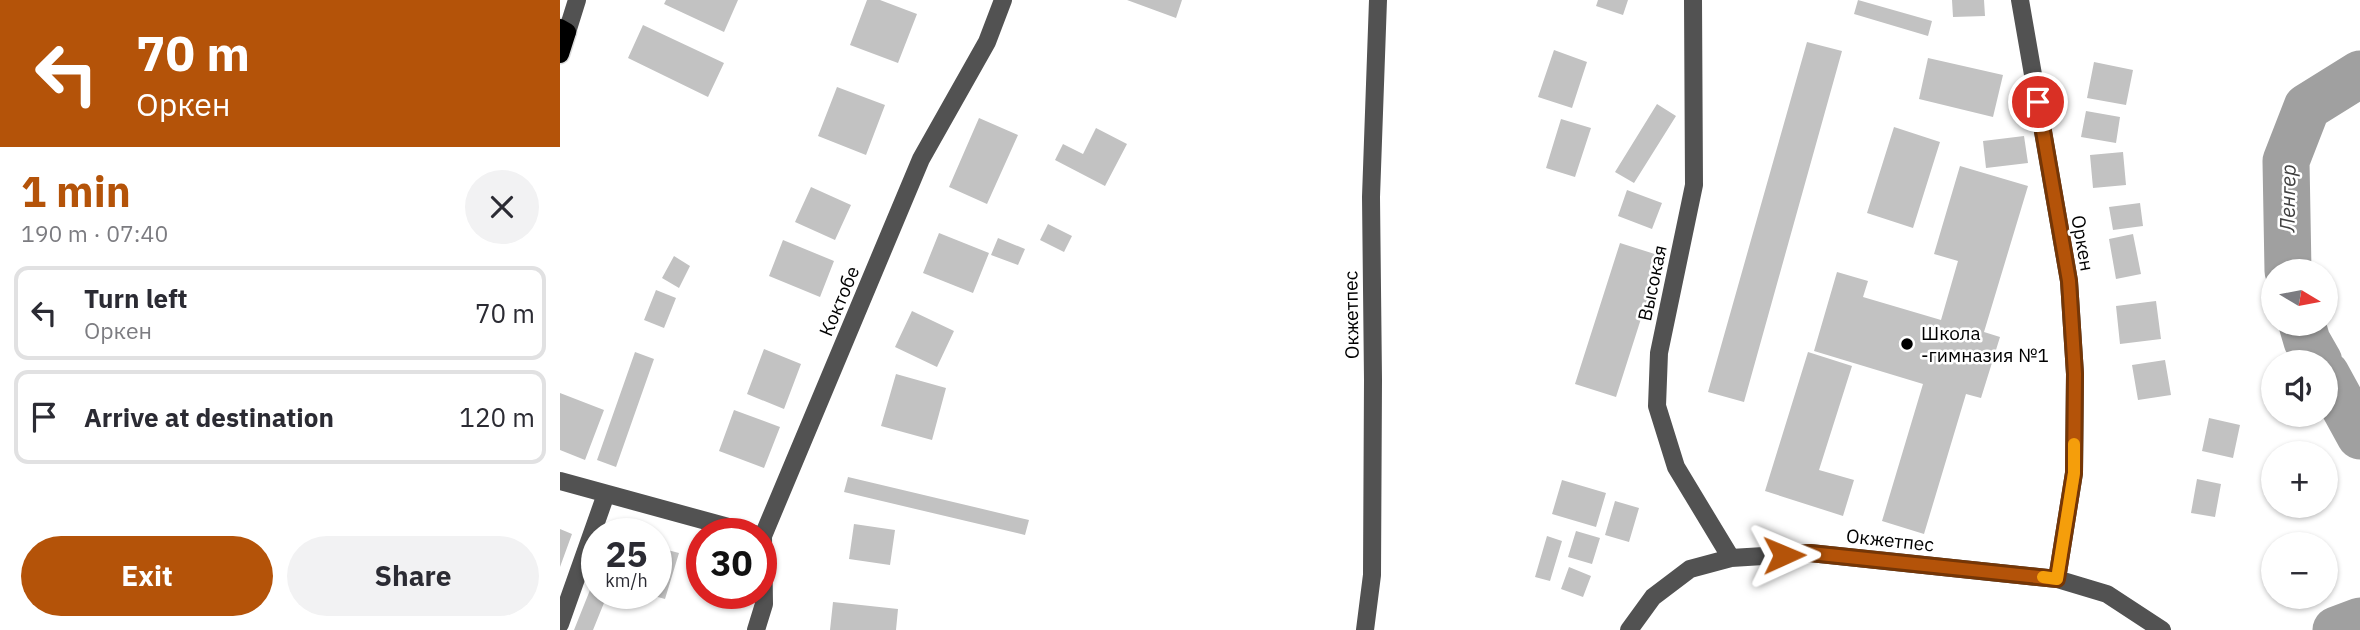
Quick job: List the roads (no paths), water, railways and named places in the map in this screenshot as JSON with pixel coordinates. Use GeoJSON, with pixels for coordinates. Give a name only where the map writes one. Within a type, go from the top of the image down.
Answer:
{"type":"FeatureCollection","features":[{"type":"Feature","properties":{"kind":"main road"},"geometry":{"type":"LineString","coordinates":[[560,54],[564,30]]}},
{"type":"Feature","properties":{"kind":"street"},"geometry":{"type":"LineString","coordinates":[[564,30],[577,0]]}},
{"type":"Feature","properties":{"kind":"street","name":"Коктобе"},"geometry":{"type":"LineString","coordinates":[[767,518],[921,159],[987,42],[1003,0]]}},
{"type":"Feature","properties":{"kind":"street","name":"Окжетпес"},"geometry":{"type":"LineString","coordinates":[[1364,630],[1371,575],[1371,197],[1378,0]]}},
{"type":"Feature","properties":{"kind":"street","name":"Высокая"},"geometry":{"type":"LineString","coordinates":[[1693,0],[1695,185],[1659,353],[1657,406],[1676,467],[1731,558]]}},
{"type":"Feature","properties":{"kind":"street","name":"Оркен"},"geometry":{"type":"LineString","coordinates":[[2020,0],[2069,281],[2075,374],[2074,473],[2057,579]]}},
{"type":"Feature","properties":{"kind":"street"},"geometry":{"type":"LineString","coordinates":[[560,481],[696,518]]}},
{"type":"Feature","properties":{"kind":"street"},"geometry":{"type":"LineString","coordinates":[[560,624],[606,494]]}},
{"type":"Feature","properties":{"kind":"street","name":"Окжетпес"},"geometry":{"type":"LineString","coordinates":[[1629,630],[1653,597],[1690,569],[1731,558],[1810,553],[2057,579],[2108,594],[2162,630]]}},
{"type":"Feature","properties":{"kind":"street","name":"Коктобе"},"geometry":{"type":"LineString","coordinates":[[755,630],[762,609]]}},
{"type":"Feature","properties":{"kind":"waterway","name":"Ленгер"},"geometry":{"type":"LineString","coordinates":[[2288,259],[2286,161],[2307,107],[2360,74]]}},
{"type":"Feature","properties":{"kind":"waterway","name":"Ленгер"},"geometry":{"type":"LineString","coordinates":[[2306,336],[2312,350]]}},
{"type":"Feature","properties":{"kind":"waterway","name":"Ленгер"},"geometry":{"type":"LineString","coordinates":[[2338,396],[2360,436]]}},
{"type":"Feature","properties":{"kind":"waterway","name":"Ленгер"},"geometry":{"type":"LineString","coordinates":[[2336,630],[2360,621]]}},
{"type":"Feature","properties":{"kind":"place","name":"Школа -гимназия №1"},"geometry":{"type":"Point","coordinates":[1907,344]}}]}
